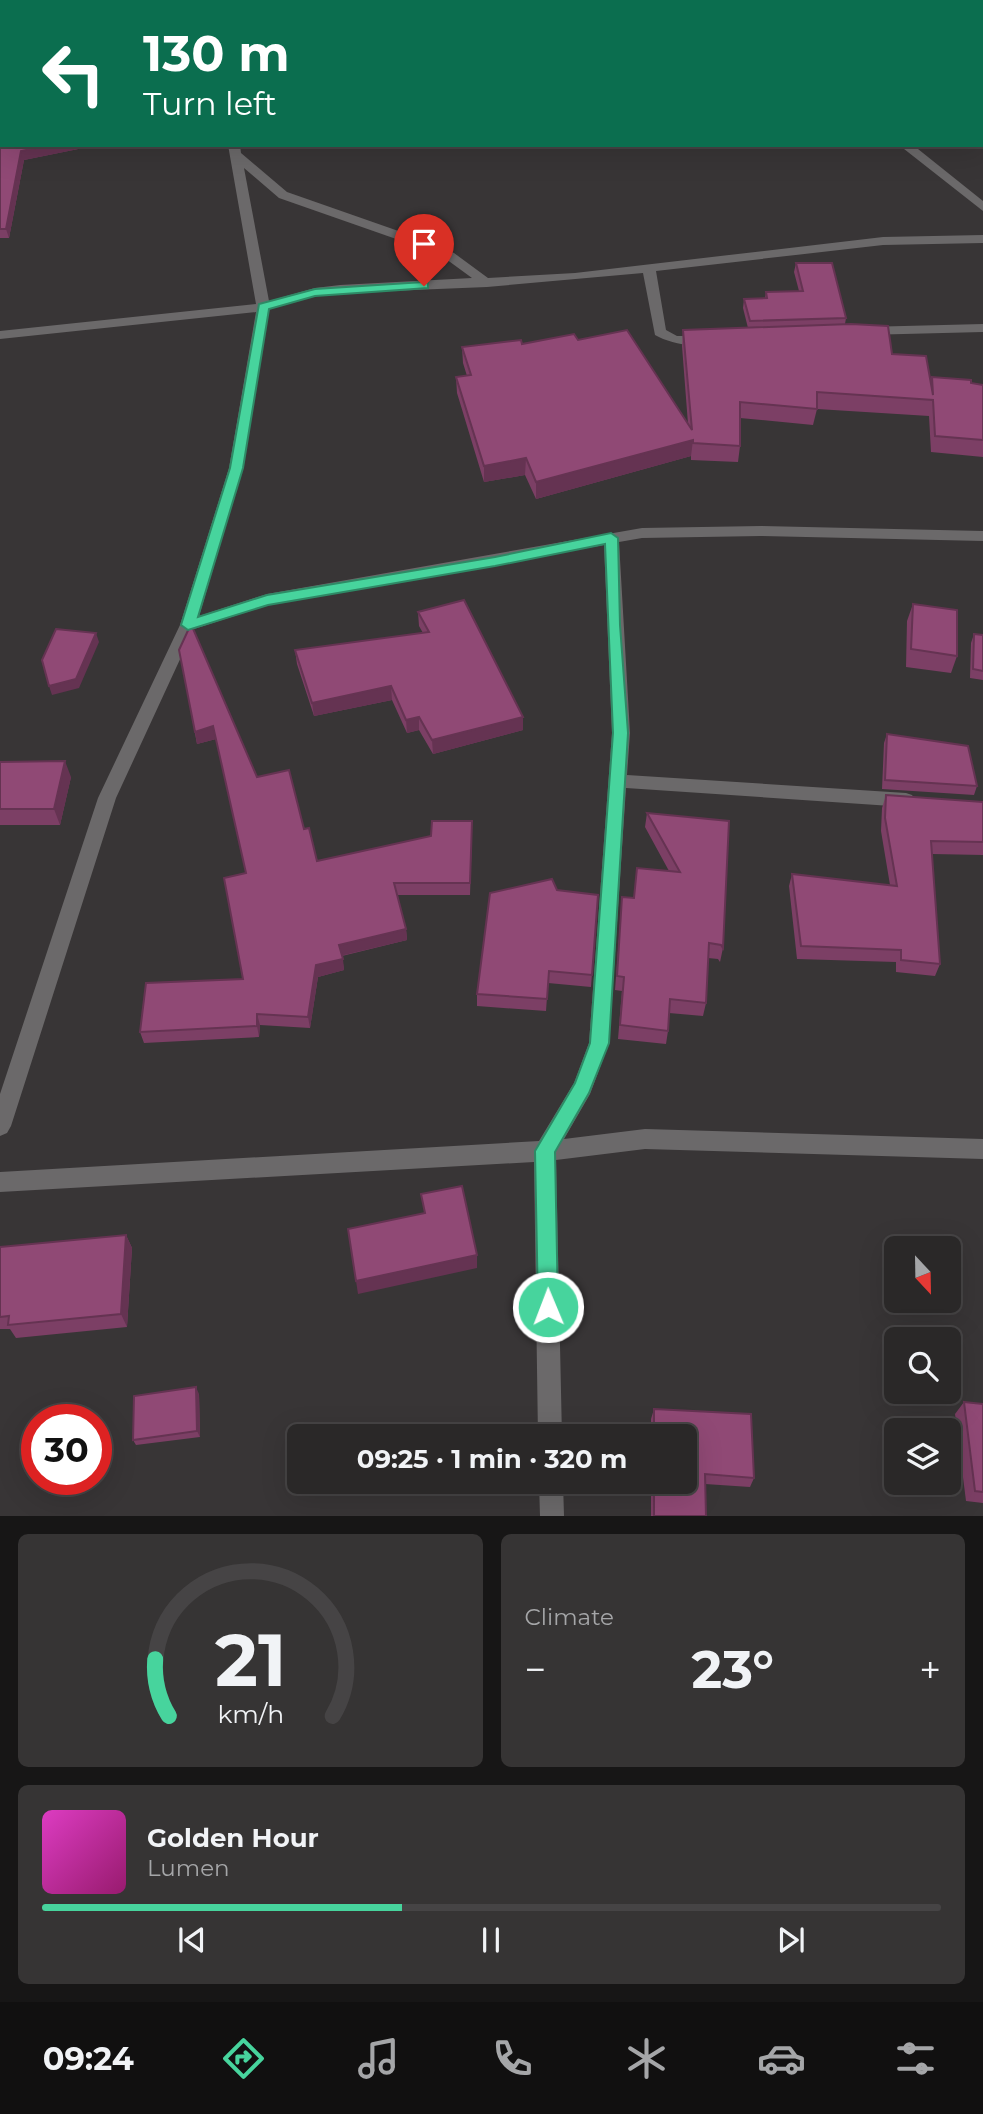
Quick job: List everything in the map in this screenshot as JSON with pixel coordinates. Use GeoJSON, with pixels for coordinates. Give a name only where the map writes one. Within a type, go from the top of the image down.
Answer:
{"type":"FeatureCollection","features":[{"type":"Feature","properties":{"kind":"street"},"geometry":{"type":"LineString","coordinates":[[908,147],[983,207]]}},
{"type":"Feature","properties":{"kind":"street"},"geometry":{"type":"LineString","coordinates":[[235,150],[271,187],[283,195],[423,244],[450,256],[487,283]]}},
{"type":"Feature","properties":{"kind":"street"},"geometry":{"type":"LineString","coordinates":[[0,1126],[107,798],[188,625],[236,468],[263,307],[235,150]]}},
{"type":"Feature","properties":{"kind":"street"},"geometry":{"type":"LineString","coordinates":[[0,335],[263,307],[315,292],[341,289],[487,283],[649,270],[883,242],[983,239]]}},
{"type":"Feature","properties":{"kind":"street"},"geometry":{"type":"LineString","coordinates":[[649,270],[660,332],[674,340],[716,339]]}},
{"type":"Feature","properties":{"kind":"street"},"geometry":{"type":"LineString","coordinates":[[850,332],[983,328]]}},
{"type":"Feature","properties":{"kind":"street"},"geometry":{"type":"LineString","coordinates":[[188,625],[267,600],[495,562],[611,538],[682,531],[983,536]]}},
{"type":"Feature","properties":{"kind":"street"},"geometry":{"type":"LineString","coordinates":[[550,1424],[545,1151],[583,1087],[599,1043],[621,733],[613,625],[611,538]]}},
{"type":"Feature","properties":{"kind":"street"},"geometry":{"type":"LineString","coordinates":[[617,781],[929,801]]}},
{"type":"Feature","properties":{"kind":"street"},"geometry":{"type":"LineString","coordinates":[[0,1182],[545,1151],[645,1139],[983,1149]]}},
{"type":"Feature","properties":{"kind":"street"},"geometry":{"type":"LineString","coordinates":[[551,1494],[552,1516]]}},
{"type":"Feature","properties":{"kind":"building"},"geometry":{"type":"Polygon","coordinates":[[[0,147],[40,147],[21,151],[6,229],[0,229],[0,147]]]}},
{"type":"Feature","properties":{"kind":"building"},"geometry":{"type":"Polygon","coordinates":[[[796,263],[832,263],[846,318],[750,321],[744,299],[767,298],[766,292],[803,291],[796,263]]]}},
{"type":"Feature","properties":{"kind":"building"},"geometry":{"type":"Polygon","coordinates":[[[851,324],[888,326],[892,354],[926,356],[933,395],[932,377],[971,380],[971,383],[983,385],[983,440],[935,436],[933,400],[817,392],[817,409],[740,402],[740,446],[693,443],[693,440],[536,482],[526,458],[484,466],[456,377],[471,375],[462,347],[521,340],[522,344],[574,334],[578,340],[627,330],[692,430],[683,330],[851,324]]]}},
{"type":"Feature","properties":{"kind":"building"},"geometry":{"type":"Polygon","coordinates":[[[464,600],[523,717],[432,740],[419,717],[406,720],[391,686],[312,703],[295,650],[429,632],[418,612],[464,600]]]}},
{"type":"Feature","properties":{"kind":"building"},"geometry":{"type":"Polygon","coordinates":[[[913,604],[957,610],[957,656],[911,649],[913,604]]]}},
{"type":"Feature","properties":{"kind":"building"},"geometry":{"type":"Polygon","coordinates":[[[191,624],[257,777],[289,770],[304,829],[309,828],[317,861],[431,836],[432,821],[472,821],[470,883],[394,883],[406,929],[339,945],[343,959],[316,965],[308,1017],[257,1014],[257,1026],[140,1032],[146,983],[243,979],[224,878],[246,873],[213,726],[195,732],[179,650],[191,624]]]}},
{"type":"Feature","properties":{"kind":"building"},"geometry":{"type":"Polygon","coordinates":[[[56,629],[96,633],[76,679],[49,686],[42,660],[56,629]]]}},
{"type":"Feature","properties":{"kind":"building"},"geometry":{"type":"Polygon","coordinates":[[[974,634],[983,635],[983,671],[973,669],[974,634]]]}},
{"type":"Feature","properties":{"kind":"building"},"geometry":{"type":"Polygon","coordinates":[[[887,734],[968,746],[977,786],[885,780],[887,734]]]}},
{"type":"Feature","properties":{"kind":"building"},"geometry":{"type":"Polygon","coordinates":[[[65,761],[54,809],[0,809],[0,762],[65,761]]]}},
{"type":"Feature","properties":{"kind":"building"},"geometry":{"type":"Polygon","coordinates":[[[886,795],[983,802],[983,842],[931,841],[940,964],[901,960],[901,950],[801,946],[792,874],[897,886],[885,818],[886,795]]]}},
{"type":"Feature","properties":{"kind":"building"},"geometry":{"type":"Polygon","coordinates":[[[647,813],[729,821],[723,948],[721,945],[709,943],[706,1003],[670,999],[668,1031],[620,1025],[624,977],[617,976],[622,897],[634,898],[637,868],[680,872],[647,813]]]}},
{"type":"Feature","properties":{"kind":"building"},"geometry":{"type":"Polygon","coordinates":[[[552,879],[557,890],[598,895],[592,975],[549,971],[547,999],[477,994],[490,893],[552,879]]]}},
{"type":"Feature","properties":{"kind":"building"},"geometry":{"type":"Polygon","coordinates":[[[462,1186],[477,1255],[356,1281],[348,1229],[425,1213],[421,1194],[462,1186]]]}},
{"type":"Feature","properties":{"kind":"building"},"geometry":{"type":"Polygon","coordinates":[[[126,1235],[121,1314],[8,1325],[9,1316],[0,1317],[0,1247],[126,1235]]]}},
{"type":"Feature","properties":{"kind":"building"},"geometry":{"type":"Polygon","coordinates":[[[196,1387],[197,1431],[133,1440],[134,1396],[196,1387]]]}},
{"type":"Feature","properties":{"kind":"building"},"geometry":{"type":"Polygon","coordinates":[[[964,1402],[983,1404],[983,1492],[975,1491],[964,1402]]]}},
{"type":"Feature","properties":{"kind":"building"},"geometry":{"type":"Polygon","coordinates":[[[654,1409],[751,1414],[754,1478],[705,1474],[706,1516],[654,1516],[654,1494],[697,1494],[697,1424],[654,1424],[654,1409]]]}},
{"type":"Feature","properties":{"kind":"route"},"geometry":{"type":"LineString","coordinates":[[424,286],[315,292],[263,307],[236,468],[219,531],[188,625],[267,600],[495,562],[611,538],[613,625],[621,733],[599,1043],[583,1087],[545,1151],[548,1307]]}}]}
